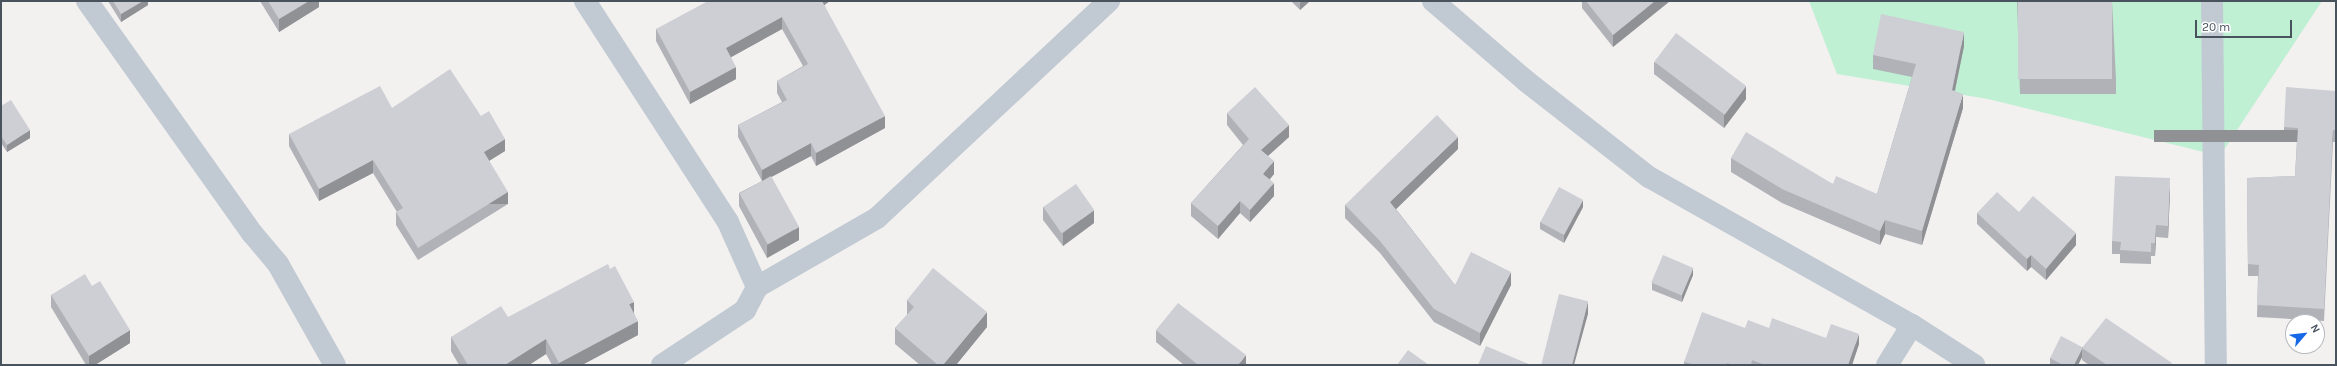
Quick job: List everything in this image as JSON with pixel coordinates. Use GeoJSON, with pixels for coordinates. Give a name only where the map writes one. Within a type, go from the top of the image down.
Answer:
{"type":"FeatureCollection","features":[{"type":"Feature","properties":{"kind":"street"},"geometry":{"type":"LineString","coordinates":[[88,1],[248,227],[278,264],[335,365]]}},
{"type":"Feature","properties":{"kind":"street"},"geometry":{"type":"LineString","coordinates":[[585,1],[728,222],[757,287]]}},
{"type":"Feature","properties":{"kind":"street"},"geometry":{"type":"LineString","coordinates":[[662,365],[745,310],[757,287],[877,218],[1109,1]]}},
{"type":"Feature","properties":{"kind":"street"},"geometry":{"type":"LineString","coordinates":[[1433,1],[1526,81],[1649,177],[1806,268],[1912,325],[1974,365]]}},
{"type":"Feature","properties":{"kind":"street"},"geometry":{"type":"LineString","coordinates":[[2212,1],[2216,365]]}},
{"type":"Feature","properties":{"kind":"street"},"geometry":{"type":"LineString","coordinates":[[1887,365],[1912,325]]}},
{"type":"Feature","properties":{"kind":"green space"},"geometry":{"type":"Polygon","coordinates":[[[1809,1],[2322,1],[2220,156],[1988,99],[1837,74],[1809,1]]]}},
{"type":"Feature","properties":{"kind":"building"},"geometry":{"type":"Polygon","coordinates":[[[113,1],[143,1],[121,14],[113,1]]]}},
{"type":"Feature","properties":{"kind":"building"},"geometry":{"type":"Polygon","coordinates":[[[268,1],[309,1],[279,19],[268,1]]]}},
{"type":"Feature","properties":{"kind":"building"},"geometry":{"type":"Polygon","coordinates":[[[708,1],[822,1],[885,116],[816,153],[811,143],[762,170],[738,125],[787,100],[777,81],[808,64],[782,17],[726,48],[736,67],[690,92],[656,29],[708,1]]]}},
{"type":"Feature","properties":{"kind":"building"},"geometry":{"type":"Polygon","coordinates":[[[1586,1],[1655,1],[1613,35],[1586,1]]]}},
{"type":"Feature","properties":{"kind":"building"},"geometry":{"type":"Polygon","coordinates":[[[2018,1],[2112,1],[2112,79],[2018,79],[2018,1]]]}},
{"type":"Feature","properties":{"kind":"building"},"geometry":{"type":"Polygon","coordinates":[[[1881,14],[1964,32],[1952,90],[1963,94],[1922,231],[1885,220],[1880,231],[1782,189],[1731,158],[1746,132],[1833,184],[1836,176],[1877,194],[1916,64],[1873,55],[1881,14]]]}},
{"type":"Feature","properties":{"kind":"building"},"geometry":{"type":"Polygon","coordinates":[[[1676,33],[1746,86],[1725,115],[1654,62],[1676,33]]]}},
{"type":"Feature","properties":{"kind":"building"},"geometry":{"type":"Polygon","coordinates":[[[450,69],[481,116],[489,111],[505,139],[484,152],[508,192],[418,248],[396,212],[403,208],[373,160],[319,189],[289,134],[380,86],[392,108],[450,69]]]}},
{"type":"Feature","properties":{"kind":"building"},"geometry":{"type":"Polygon","coordinates":[[[1255,87],[1289,125],[1261,150],[1274,161],[1263,174],[1274,183],[1250,210],[1240,201],[1218,226],[1191,203],[1249,139],[1227,113],[1255,87]]]}},
{"type":"Feature","properties":{"kind":"building"},"geometry":{"type":"Polygon","coordinates":[[[2286,87],[2336,91],[2336,130],[2333,130],[2324,309],[2257,305],[2259,265],[2248,264],[2247,178],[2295,176],[2298,128],[2284,127],[2286,87]]]}},
{"type":"Feature","properties":{"kind":"building"},"geometry":{"type":"Polygon","coordinates":[[[11,100],[30,130],[7,145],[1,136],[1,106],[11,100]]]}},
{"type":"Feature","properties":{"kind":"building"},"geometry":{"type":"Polygon","coordinates":[[[1437,115],[1458,137],[1390,202],[1455,285],[1471,252],[1511,272],[1480,333],[1434,309],[1380,241],[1345,205],[1437,115]]]}},
{"type":"Feature","properties":{"kind":"building"},"geometry":{"type":"Polygon","coordinates":[[[771,176],[799,227],[768,244],[740,193],[771,176]]]}},
{"type":"Feature","properties":{"kind":"building"},"geometry":{"type":"Polygon","coordinates":[[[2115,176],[2170,178],[2168,226],[2156,225],[2155,243],[2151,243],[2151,252],[2120,250],[2121,242],[2112,241],[2115,176]]]}},
{"type":"Feature","properties":{"kind":"building"},"geometry":{"type":"Polygon","coordinates":[[[1076,184],[1094,210],[1062,233],[1043,207],[1076,184]]]}},
{"type":"Feature","properties":{"kind":"building"},"geometry":{"type":"Polygon","coordinates":[[[1559,187],[1583,200],[1564,235],[1540,222],[1559,187]]]}},
{"type":"Feature","properties":{"kind":"building"},"geometry":{"type":"Polygon","coordinates":[[[1997,192],[2019,212],[2033,196],[2076,233],[2046,269],[2031,255],[2027,259],[1977,213],[1997,192]]]}},
{"type":"Feature","properties":{"kind":"building"},"geometry":{"type":"Polygon","coordinates":[[[1663,255],[1693,268],[1682,296],[1651,283],[1663,255]]]}},
{"type":"Feature","properties":{"kind":"building"},"geometry":{"type":"Polygon","coordinates":[[[608,264],[610,269],[615,266],[634,302],[629,304],[638,321],[559,363],[546,339],[505,365],[468,365],[451,337],[501,306],[508,317],[608,264]]]}},
{"type":"Feature","properties":{"kind":"building"},"geometry":{"type":"Polygon","coordinates":[[[933,268],[987,312],[943,365],[938,365],[895,328],[914,307],[907,300],[933,268]]]}},
{"type":"Feature","properties":{"kind":"building"},"geometry":{"type":"Polygon","coordinates":[[[85,274],[92,286],[100,281],[130,330],[89,356],[51,295],[85,274]]]}},
{"type":"Feature","properties":{"kind":"building"},"geometry":{"type":"Polygon","coordinates":[[[1559,294],[1588,301],[1572,365],[1541,365],[1559,294]]]}},
{"type":"Feature","properties":{"kind":"building"},"geometry":{"type":"Polygon","coordinates":[[[1178,303],[1246,355],[1238,365],[1198,365],[1156,330],[1178,303]]]}},
{"type":"Feature","properties":{"kind":"building"},"geometry":{"type":"Polygon","coordinates":[[[1702,312],[1745,328],[1748,320],[1769,328],[1772,318],[1826,338],[1831,324],[1859,334],[1848,365],[1765,365],[1752,360],[1751,365],[1733,365],[1727,363],[1726,365],[1692,365],[1684,362],[1702,312]]]}},
{"type":"Feature","properties":{"kind":"building"},"geometry":{"type":"Polygon","coordinates":[[[2106,318],[2172,363],[2171,365],[2107,365],[2082,348],[2106,318]]]}},
{"type":"Feature","properties":{"kind":"building"},"geometry":{"type":"Polygon","coordinates":[[[2061,336],[2082,347],[2074,365],[2063,365],[2050,358],[2061,336]]]}},
{"type":"Feature","properties":{"kind":"building"},"geometry":{"type":"Polygon","coordinates":[[[1486,346],[1531,365],[1478,365],[1486,346]]]}},
{"type":"Feature","properties":{"kind":"building"},"geometry":{"type":"Polygon","coordinates":[[[1408,350],[1429,365],[1397,365],[1408,350]]]}}]}
